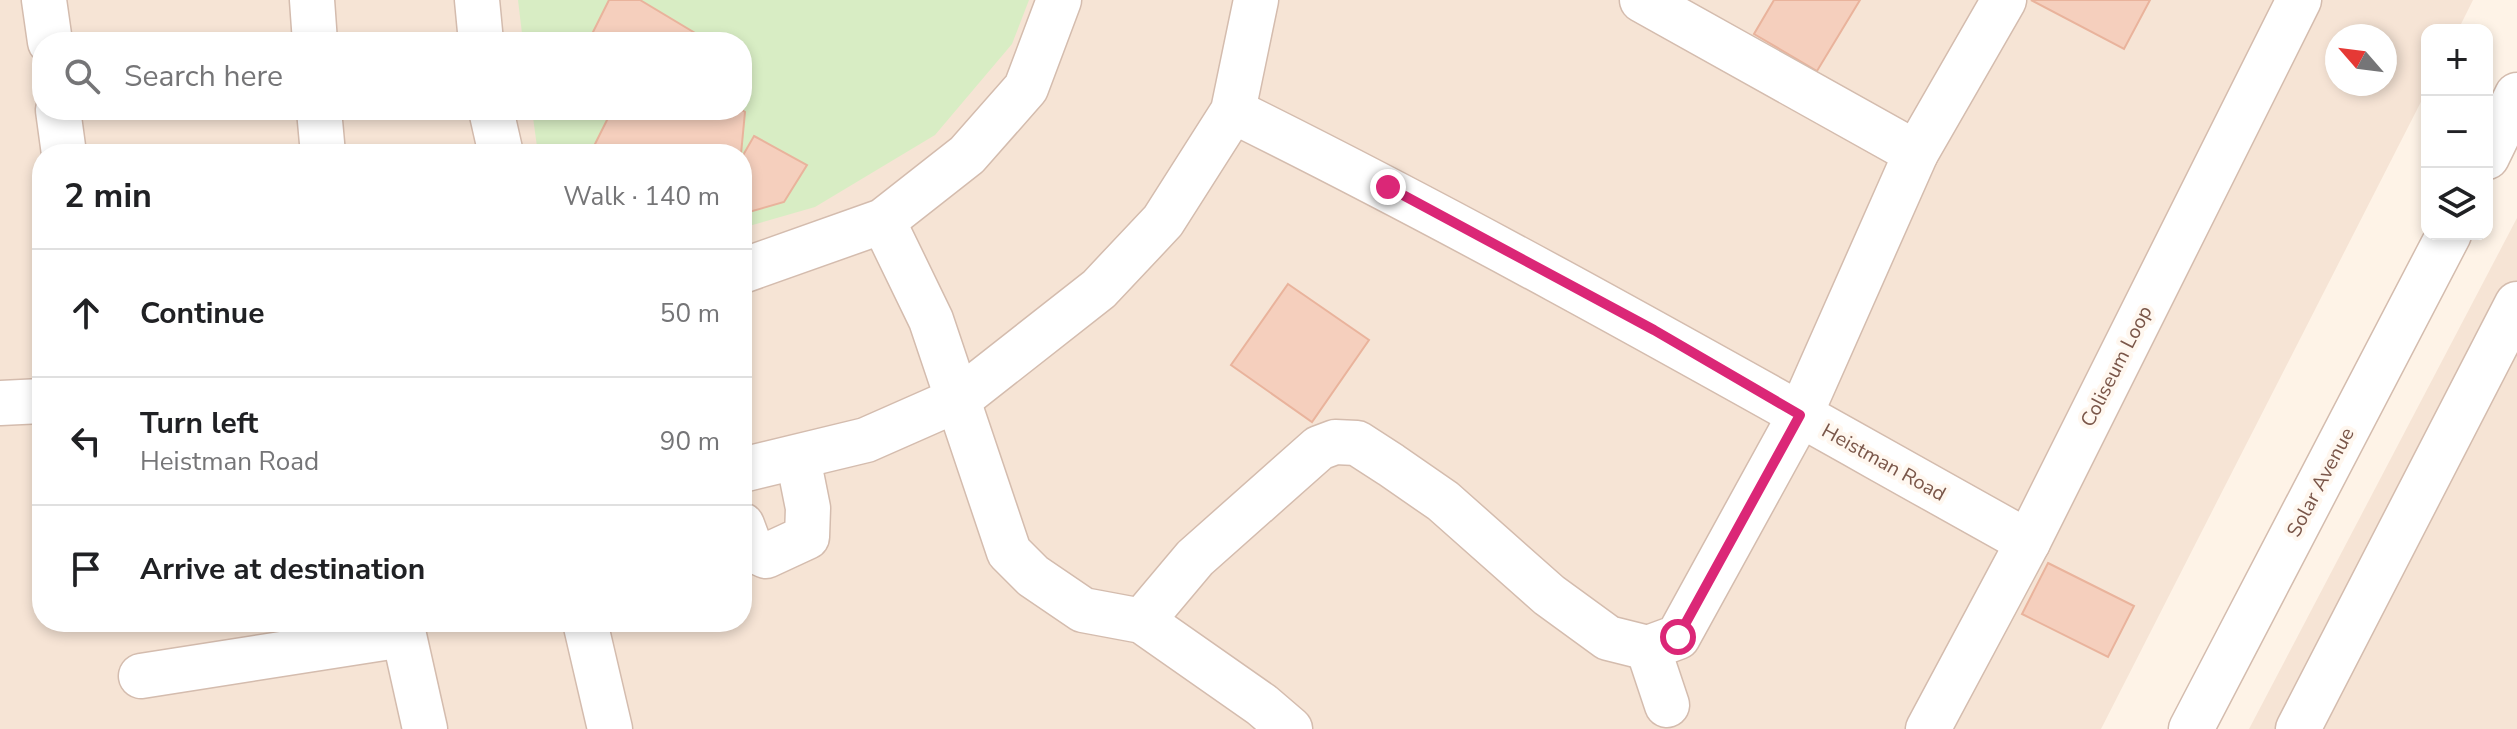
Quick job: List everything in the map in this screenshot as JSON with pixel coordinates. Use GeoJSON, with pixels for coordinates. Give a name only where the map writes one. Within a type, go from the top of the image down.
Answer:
{"type":"FeatureCollection","features":[{"type":"Feature","properties":{"kind":"street"},"geometry":{"type":"LineString","coordinates":[[44,0],[49,32]]}},
{"type":"Feature","properties":{"kind":"street"},"geometry":{"type":"LineString","coordinates":[[312,0],[314,32]]}},
{"type":"Feature","properties":{"kind":"street"},"geometry":{"type":"LineString","coordinates":[[477,0],[480,32]]}},
{"type":"Feature","properties":{"kind":"street"},"geometry":{"type":"LineString","coordinates":[[752,267],[883,221],[967,155],[1026,88],[1059,0]]}},
{"type":"Feature","properties":{"kind":"street"},"geometry":{"type":"LineString","coordinates":[[752,468],[866,440],[959,399],[1099,289],[1163,221],[1233,111],[1256,0]]}},
{"type":"Feature","properties":{"kind":"street"},"geometry":{"type":"LineString","coordinates":[[1642,0],[1916,153]]}},
{"type":"Feature","properties":{"kind":"street"},"geometry":{"type":"LineString","coordinates":[[1142,621],[1195,558],[1319,448],[1335,442],[1357,443],[1443,501],[1584,624],[1608,638],[1648,648],[1678,637],[1800,415],[1916,153],[2004,0]]}},
{"type":"Feature","properties":{"kind":"street","name":"Coliseum Loop"},"geometry":{"type":"LineString","coordinates":[[1928,729],[2028,542],[2299,0]]}},
{"type":"Feature","properties":{"kind":"street"},"geometry":{"type":"LineString","coordinates":[[2493,145],[2517,95]]}},
{"type":"Feature","properties":{"kind":"street","name":"Heistman Road"},"geometry":{"type":"LineString","coordinates":[[1233,111],[1402,195],[1654,330],[2028,542]]}},
{"type":"Feature","properties":{"kind":"street"},"geometry":{"type":"LineString","coordinates":[[59,120],[63,144]]}},
{"type":"Feature","properties":{"kind":"street"},"geometry":{"type":"LineString","coordinates":[[320,120],[322,144]]}},
{"type":"Feature","properties":{"kind":"street"},"geometry":{"type":"LineString","coordinates":[[493,120],[499,144]]}},
{"type":"Feature","properties":{"kind":"street"},"geometry":{"type":"LineString","coordinates":[[883,221],[931,320],[1009,552],[1033,576],[1083,610],[1142,621],[1262,705],[1290,729]]}},
{"type":"Feature","properties":{"kind":"street","name":"Solar Avenue"},"geometry":{"type":"LineString","coordinates":[[2191,729],[2446,240]]}},
{"type":"Feature","properties":{"kind":"street"},"geometry":{"type":"LineString","coordinates":[[2298,729],[2517,304]]}},
{"type":"Feature","properties":{"kind":"street"},"geometry":{"type":"LineString","coordinates":[[0,403],[32,401]]}},
{"type":"Feature","properties":{"kind":"street"},"geometry":{"type":"LineString","coordinates":[[752,549],[766,556],[807,537],[808,508],[798,458]]}},
{"type":"Feature","properties":{"kind":"street"},"geometry":{"type":"LineString","coordinates":[[141,676],[380,632]]}},
{"type":"Feature","properties":{"kind":"street"},"geometry":{"type":"LineString","coordinates":[[403,632],[425,729]]}},
{"type":"Feature","properties":{"kind":"street"},"geometry":{"type":"LineString","coordinates":[[587,632],[610,729]]}},
{"type":"Feature","properties":{"kind":"street"},"geometry":{"type":"LineString","coordinates":[[1648,648],[1667,705]]}},
{"type":"Feature","properties":{"kind":"shaded area"},"geometry":{"type":"Polygon","coordinates":[[[0,0],[2473,0],[2461,24],[2421,24],[2421,102],[2101,729],[0,729],[0,0]]]}},
{"type":"Feature","properties":{"kind":"shaded area"},"geometry":{"type":"Polygon","coordinates":[[[2517,218],[2517,729],[2249,729],[2517,218]]]}},
{"type":"Feature","properties":{"kind":"green space"},"geometry":{"type":"Polygon","coordinates":[[[518,0],[1029,0],[1012,44],[935,135],[815,207],[752,225],[752,144],[537,144],[533,120],[752,120],[752,32],[522,32],[518,0]]]}},
{"type":"Feature","properties":{"kind":"building"},"geometry":{"type":"Polygon","coordinates":[[[609,0],[640,0],[693,32],[593,32],[609,0]]]}},
{"type":"Feature","properties":{"kind":"building"},"geometry":{"type":"Polygon","coordinates":[[[1774,0],[1860,0],[1817,71],[1754,34],[1774,0]]]}},
{"type":"Feature","properties":{"kind":"building"},"geometry":{"type":"Polygon","coordinates":[[[2031,0],[2150,0],[2124,49],[2031,0]]]}},
{"type":"Feature","properties":{"kind":"building"},"geometry":{"type":"Polygon","coordinates":[[[607,120],[744,120],[742,144],[595,144],[607,120]]]}},
{"type":"Feature","properties":{"kind":"building"},"geometry":{"type":"Polygon","coordinates":[[[754,136],[807,165],[784,202],[752,211],[752,144],[749,144],[754,136]]]}},
{"type":"Feature","properties":{"kind":"building"},"geometry":{"type":"Polygon","coordinates":[[[1288,284],[1369,340],[1312,422],[1231,365],[1288,284]]]}},
{"type":"Feature","properties":{"kind":"building"},"geometry":{"type":"Polygon","coordinates":[[[2048,563],[2134,606],[2108,657],[2022,614],[2048,563]]]}},
{"type":"Feature","properties":{"kind":"route"},"geometry":{"type":"LineString","coordinates":[[1388,187],[1654,330],[1800,415],[1678,637]]}}]}
